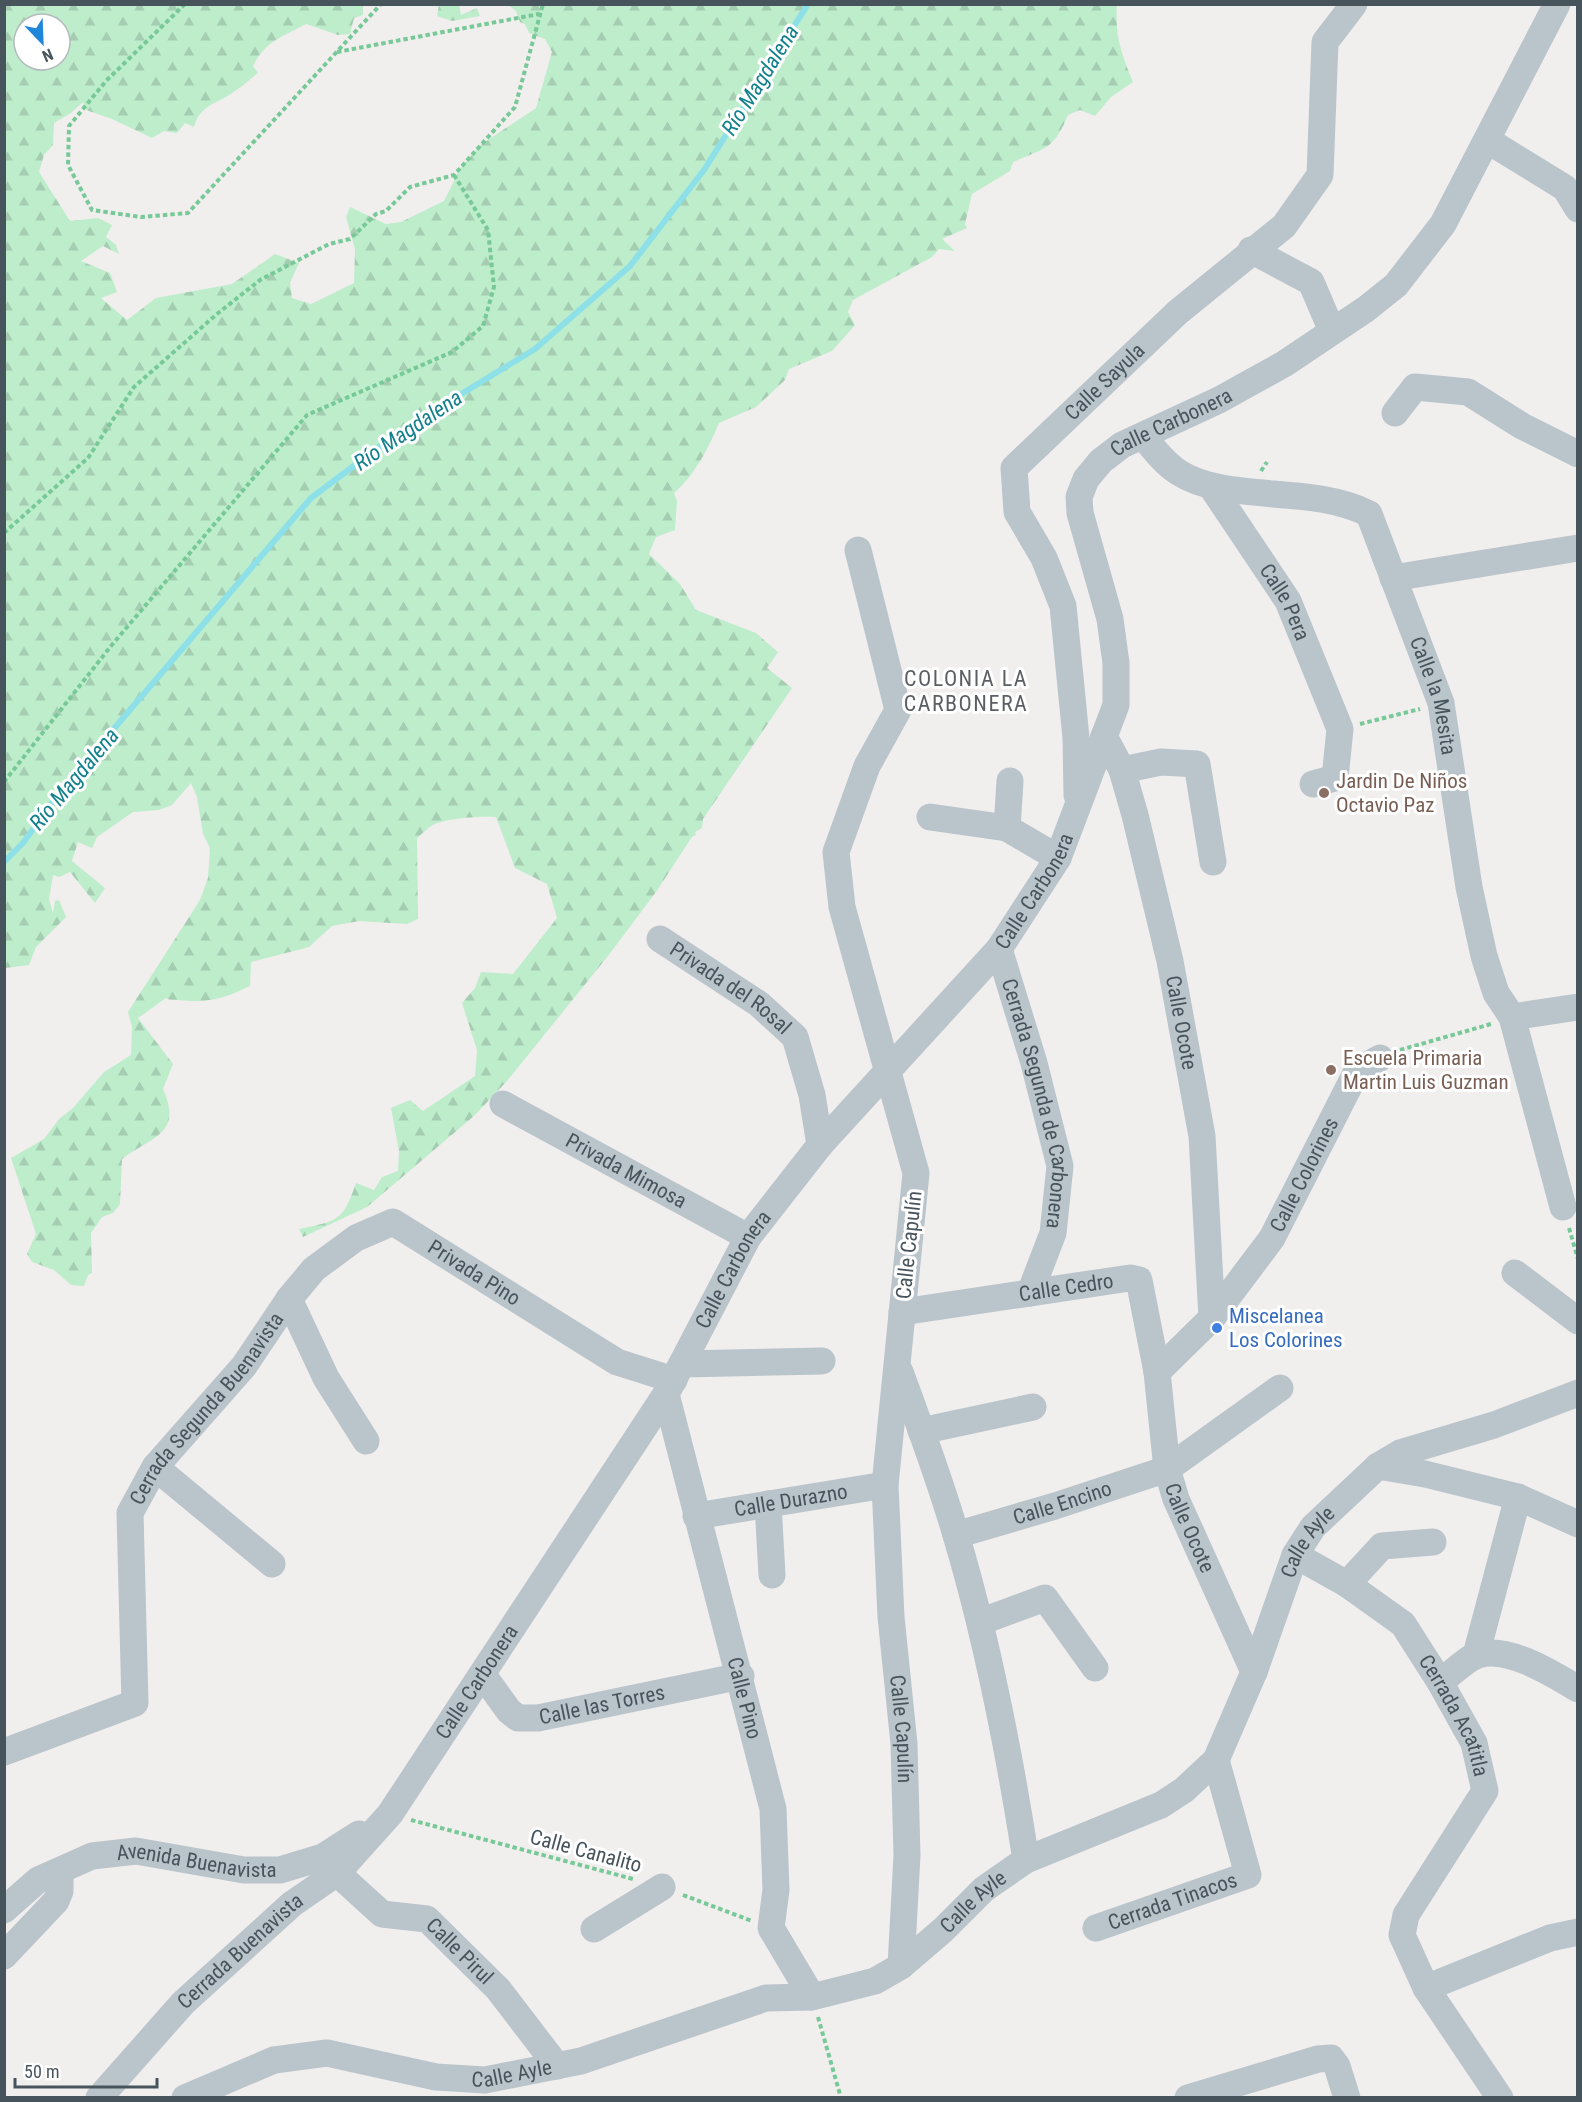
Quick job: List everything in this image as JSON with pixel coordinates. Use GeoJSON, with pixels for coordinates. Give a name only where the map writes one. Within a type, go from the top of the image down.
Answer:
{"type":"FeatureCollection","features":[{"type":"Feature","properties":{"kind":"street","name":"Calle Sayula"},"geometry":{"type":"LineString","coordinates":[[1077,812],[1076,738],[1064,606],[1044,558],[1017,512],[1014,468],[1178,312],[1251,250],[1284,226],[1320,175],[1325,42],[1354,4]]}},
{"type":"Feature","properties":{"kind":"street","name":"Calle Carbonera"},"geometry":{"type":"LineString","coordinates":[[390,1814],[483,1675],[674,1379],[748,1237],[820,1145],[999,949],[1058,858],[1116,705],[1116,663],[1110,619],[1080,513],[1079,497],[1086,479],[1101,461],[1122,445],[1238,390],[1284,364],[1366,309],[1396,285],[1443,224],[1557,4]]}},
{"type":"Feature","properties":{"kind":"street"},"geometry":{"type":"LineString","coordinates":[[1488,140],[1565,188],[1578,209]]}},
{"type":"Feature","properties":{"kind":"street"},"geometry":{"type":"LineString","coordinates":[[1251,250],[1311,282],[1332,331]]}},
{"type":"Feature","properties":{"kind":"street"},"geometry":{"type":"LineString","coordinates":[[1395,413],[1415,387],[1468,392],[1522,426],[1578,454]]}},
{"type":"Feature","properties":{"kind":"street","name":"Calle la Mesita"},"geometry":{"type":"LineString","coordinates":[[1143,436],[1178,473],[1211,486],[1339,502],[1369,514],[1441,703],[1469,887],[1484,956],[1496,993],[1512,1017],[1563,1207]]}},
{"type":"Feature","properties":{"kind":"street","name":"Calle Pera"},"geometry":{"type":"LineString","coordinates":[[1211,486],[1288,601],[1340,729]]}},
{"type":"Feature","properties":{"kind":"street"},"geometry":{"type":"LineString","coordinates":[[1393,578],[1578,548]]}},
{"type":"Feature","properties":{"kind":"street","name":"Calle Capulín"},"geometry":{"type":"LineString","coordinates":[[858,550],[898,710],[867,766],[836,852],[842,907],[916,1173],[885,1485],[891,1617],[904,1744],[907,1855],[901,1966]]}},
{"type":"Feature","properties":{"kind":"street"},"geometry":{"type":"LineString","coordinates":[[1313,784],[1335,778],[1340,729]]}},
{"type":"Feature","properties":{"kind":"street","name":"Calle Ocote"},"geometry":{"type":"LineString","coordinates":[[1104,736],[1122,770],[1170,961],[1202,1136],[1212,1318]]}},
{"type":"Feature","properties":{"kind":"street"},"geometry":{"type":"LineString","coordinates":[[1122,770],[1161,762],[1197,764],[1213,862]]}},
{"type":"Feature","properties":{"kind":"street"},"geometry":{"type":"LineString","coordinates":[[1007,828],[1010,781]]}},
{"type":"Feature","properties":{"kind":"street"},"geometry":{"type":"LineString","coordinates":[[930,817],[1007,828],[1058,858]]}},
{"type":"Feature","properties":{"kind":"street","name":"Privada del Rosal"},"geometry":{"type":"LineString","coordinates":[[660,939],[759,1004],[795,1037],[812,1095],[820,1145]]}},
{"type":"Feature","properties":{"kind":"street","name":"Cerrada Segunda de Carbonera"},"geometry":{"type":"LineString","coordinates":[[999,949],[1034,1063],[1060,1166],[1053,1233],[1030,1293]]}},
{"type":"Feature","properties":{"kind":"street"},"geometry":{"type":"LineString","coordinates":[[1512,1017],[1578,1007]]}},
{"type":"Feature","properties":{"kind":"street","name":"Calle Colorines"},"geometry":{"type":"LineString","coordinates":[[1157,1372],[1212,1318],[1272,1238],[1357,1071],[1380,1058]]}},
{"type":"Feature","properties":{"kind":"street","name":"Privada Mimosa"},"geometry":{"type":"LineString","coordinates":[[503,1104],[748,1237]]}},
{"type":"Feature","properties":{"kind":"street","name":"Privada Pino"},"geometry":{"type":"LineString","coordinates":[[289,1299],[314,1269],[356,1238],[393,1222],[617,1362],[674,1379]]}},
{"type":"Feature","properties":{"kind":"street"},"geometry":{"type":"LineString","coordinates":[[1515,1273],[1578,1321]]}},
{"type":"Feature","properties":{"kind":"street","name":"Calle Cedro"},"geometry":{"type":"LineString","coordinates":[[902,1312],[1130,1278],[1139,1280],[1157,1372]]}},
{"type":"Feature","properties":{"kind":"street"},"geometry":{"type":"LineString","coordinates":[[289,1299],[326,1378],[366,1441]]}},
{"type":"Feature","properties":{"kind":"street","name":"Cerrada Segunda Buenavista"},"geometry":{"type":"LineString","coordinates":[[4,1752],[135,1703],[130,1513],[154,1467],[244,1366],[289,1299]]}},
{"type":"Feature","properties":{"kind":"street"},"geometry":{"type":"LineString","coordinates":[[674,1379],[822,1362]]}},
{"type":"Feature","properties":{"kind":"street"},"geometry":{"type":"LineString","coordinates":[[897,1364],[956,1535],[980,1622],[1010,1755],[1026,1860]]}},
{"type":"Feature","properties":{"kind":"street","name":"Calle Ocote"},"geometry":{"type":"LineString","coordinates":[[1157,1372],[1167,1469],[1176,1499],[1254,1672]]}},
{"type":"Feature","properties":{"kind":"street","name":"Calle Pino"},"geometry":{"type":"LineString","coordinates":[[674,1379],[696,1516],[741,1676],[773,1809],[776,1890],[771,1928]]}},
{"type":"Feature","properties":{"kind":"street","name":"Calle Encino"},"geometry":{"type":"LineString","coordinates":[[956,1535],[1055,1506],[1167,1469],[1280,1388]]}},
{"type":"Feature","properties":{"kind":"street","name":"Calle Ayle"},"geometry":{"type":"LineString","coordinates":[[185,2097],[274,2060],[327,2054],[436,2077],[485,2080],[557,2066],[635,2044],[765,1998],[812,1997],[875,1981],[901,1966],[943,1930],[984,1889],[1026,1860],[1161,1805],[1184,1790],[1216,1760],[1254,1672],[1295,1555],[1313,1527],[1378,1466],[1400,1453],[1494,1425],[1578,1393]]}},
{"type":"Feature","properties":{"kind":"street"},"geometry":{"type":"LineString","coordinates":[[921,1431],[1033,1407]]}},
{"type":"Feature","properties":{"kind":"street"},"geometry":{"type":"LineString","coordinates":[[1378,1466],[1425,1474],[1518,1497],[1578,1524]]}},
{"type":"Feature","properties":{"kind":"street"},"geometry":{"type":"LineString","coordinates":[[154,1467],[272,1564]]}},
{"type":"Feature","properties":{"kind":"street","name":"Calle Durazno"},"geometry":{"type":"LineString","coordinates":[[696,1516],[885,1485]]}},
{"type":"Feature","properties":{"kind":"street"},"geometry":{"type":"LineString","coordinates":[[1476,1655],[1518,1497]]}},
{"type":"Feature","properties":{"kind":"street"},"geometry":{"type":"LineString","coordinates":[[768,1504],[772,1575]]}},
{"type":"Feature","properties":{"kind":"street"},"geometry":{"type":"LineString","coordinates":[[1347,1584],[1382,1546],[1433,1542]]}},
{"type":"Feature","properties":{"kind":"street","name":"Cerrada Acatitla"},"geometry":{"type":"LineString","coordinates":[[1295,1555],[1347,1584],[1403,1624],[1440,1682],[1474,1743],[1485,1791],[1406,1915],[1402,1935],[1426,1988],[1500,2097]]}},
{"type":"Feature","properties":{"kind":"street"},"geometry":{"type":"LineString","coordinates":[[980,1622],[1046,1598],[1095,1668]]}},
{"type":"Feature","properties":{"kind":"street"},"geometry":{"type":"LineString","coordinates":[[1440,1682],[1476,1655],[1491,1652],[1508,1655],[1545,1670],[1578,1689]]}},
{"type":"Feature","properties":{"kind":"street","name":"Calle las Torres"},"geometry":{"type":"LineString","coordinates":[[483,1675],[509,1711],[518,1718],[528,1718],[741,1676]]}},
{"type":"Feature","properties":{"kind":"street","name":"Cerrada Tinacos"},"geometry":{"type":"LineString","coordinates":[[1096,1928],[1248,1875],[1216,1760]]}},
{"type":"Feature","properties":{"kind":"street","name":"Avenida Buenavista"},"geometry":{"type":"LineString","coordinates":[[4,1910],[38,1880],[92,1856],[136,1851],[244,1870],[280,1870],[323,1857],[390,1814]]}},
{"type":"Feature","properties":{"kind":"street","name":"Cerrada Buenavista"},"geometry":{"type":"LineString","coordinates":[[99,2097],[183,2003],[292,1904],[337,1873],[390,1814]]}},
{"type":"Feature","properties":{"kind":"street"},"geometry":{"type":"LineString","coordinates":[[4,1956],[56,1901],[60,1891],[60,1871]]}},
{"type":"Feature","properties":{"kind":"street","name":"Calle Pirul"},"geometry":{"type":"LineString","coordinates":[[337,1873],[382,1914],[427,1919],[498,1989],[557,2066]]}},
{"type":"Feature","properties":{"kind":"street"},"geometry":{"type":"LineString","coordinates":[[594,1929],[662,1887]]}},
{"type":"Feature","properties":{"kind":"street"},"geometry":{"type":"LineString","coordinates":[[771,1928],[812,1997]]}},
{"type":"Feature","properties":{"kind":"street"},"geometry":{"type":"LineString","coordinates":[[1426,1988],[1551,1938],[1578,1932]]}},
{"type":"Feature","properties":{"kind":"street"},"geometry":{"type":"LineString","coordinates":[[1188,2097],[1318,2058],[1331,2058],[1337,2066],[1347,2097]]}},
{"type":"Feature","properties":{"kind":"path"},"geometry":{"type":"LineString","coordinates":[[185,4],[106,81],[69,126],[68,165],[92,210],[141,217],[188,213],[381,4]]}},
{"type":"Feature","properties":{"kind":"path"},"geometry":{"type":"LineString","coordinates":[[4,533],[88,458],[134,387],[217,314],[260,280],[329,244],[350,239],[376,214],[386,211],[410,187],[454,175],[515,107],[543,4]]}},
{"type":"Feature","properties":{"kind":"path"},"geometry":{"type":"LineString","coordinates":[[337,52],[539,14]]}},
{"type":"Feature","properties":{"kind":"path"},"geometry":{"type":"LineString","coordinates":[[4,782],[111,646],[307,415],[452,352],[483,326],[494,287],[488,230],[454,175]]}},
{"type":"Feature","properties":{"kind":"path"},"geometry":{"type":"LineString","coordinates":[[1340,729],[1441,703]]}},
{"type":"Feature","properties":{"kind":"path"},"geometry":{"type":"LineString","coordinates":[[1380,1058],[1416,1043],[1448,1038],[1512,1017]]}},
{"type":"Feature","properties":{"kind":"path"},"geometry":{"type":"LineString","coordinates":[[1563,1207],[1578,1259]]}},
{"type":"Feature","properties":{"kind":"path","name":"Calle Canalito"},"geometry":{"type":"LineString","coordinates":[[390,1814],[662,1887],[771,1928]]}},
{"type":"Feature","properties":{"kind":"path"},"geometry":{"type":"LineString","coordinates":[[812,1997],[841,2097]]}},
{"type":"Feature","properties":{"kind":"green space"},"geometry":{"type":"Polygon","coordinates":[[[459,4],[461,15],[477,8],[480,16],[452,21],[437,16],[439,5],[459,4]]]}},
{"type":"Feature","properties":{"kind":"green space"},"geometry":{"type":"Polygon","coordinates":[[[5,5],[363,5],[363,15],[354,18],[350,34],[338,35],[306,24],[269,45],[253,66],[258,73],[238,89],[205,109],[194,127],[185,123],[177,133],[164,131],[152,138],[112,119],[86,110],[83,102],[71,113],[54,123],[53,145],[44,155],[39,172],[70,221],[98,218],[112,225],[106,237],[116,245],[119,254],[103,246],[81,261],[110,273],[117,292],[101,298],[127,320],[156,298],[232,284],[275,254],[299,263],[290,283],[292,298],[311,304],[354,283],[355,249],[346,217],[350,207],[386,224],[401,222],[444,201],[461,167],[482,144],[536,108],[552,52],[545,39],[529,33],[525,24],[520,22],[516,11],[508,5],[1117,5],[1120,44],[1133,82],[1111,97],[1095,116],[1080,110],[1068,115],[1058,135],[1048,146],[1013,162],[1010,171],[972,194],[965,224],[967,228],[942,239],[955,251],[939,249],[932,257],[853,300],[848,312],[855,325],[832,351],[789,369],[785,380],[756,407],[719,423],[700,461],[674,493],[677,501],[675,530],[656,537],[649,554],[680,584],[696,610],[756,633],[778,652],[767,668],[792,688],[703,819],[702,828],[695,832],[696,835],[692,837],[656,892],[608,956],[507,1081],[474,1116],[367,1207],[303,1237],[299,1229],[331,1221],[343,1212],[356,1183],[374,1190],[382,1177],[398,1171],[399,1151],[391,1108],[410,1100],[423,1111],[475,1076],[477,1050],[462,1003],[475,988],[481,972],[513,974],[557,918],[547,884],[515,868],[496,817],[446,821],[433,825],[417,838],[418,919],[407,924],[359,921],[332,926],[309,947],[251,962],[250,986],[224,997],[208,1000],[190,1001],[166,998],[138,1018],[173,1064],[163,1089],[169,1116],[162,1132],[122,1159],[120,1204],[113,1213],[102,1217],[91,1233],[92,1273],[88,1275],[84,1286],[71,1285],[54,1270],[32,1262],[27,1254],[36,1234],[11,1158],[44,1139],[59,1119],[73,1108],[104,1072],[131,1055],[132,1027],[128,1012],[200,900],[208,878],[210,848],[203,834],[197,797],[191,783],[172,805],[159,810],[133,812],[97,837],[92,848],[78,842],[72,861],[105,888],[95,903],[70,872],[59,877],[53,875],[49,899],[53,913],[55,901],[59,900],[66,917],[36,947],[29,965],[5,968],[5,5]]]}},
{"type":"Feature","properties":{"kind":"waterway","name":"Río Magdalena"},"geometry":{"type":"LineString","coordinates":[[4,862],[23,843],[59,793],[311,498],[399,432],[535,349],[630,266],[704,170],[808,4]]}},
{"type":"Feature","properties":{"kind":"place","name":"Jardin De Niños Octavio Paz"},"geometry":{"type":"Point","coordinates":[1324,793]}},
{"type":"Feature","properties":{"kind":"place","name":"Escuela Primaria Martin Luis Guzman"},"geometry":{"type":"Point","coordinates":[1331,1070]}},
{"type":"Feature","properties":{"kind":"place","name":"Miscelanea Los Colorines"},"geometry":{"type":"Point","coordinates":[1217,1328]}},
{"type":"Feature","properties":{"kind":"district","name":"COLONIA LA CARBONERA"},"geometry":{"type":"Point","coordinates":[966,690]}}]}
